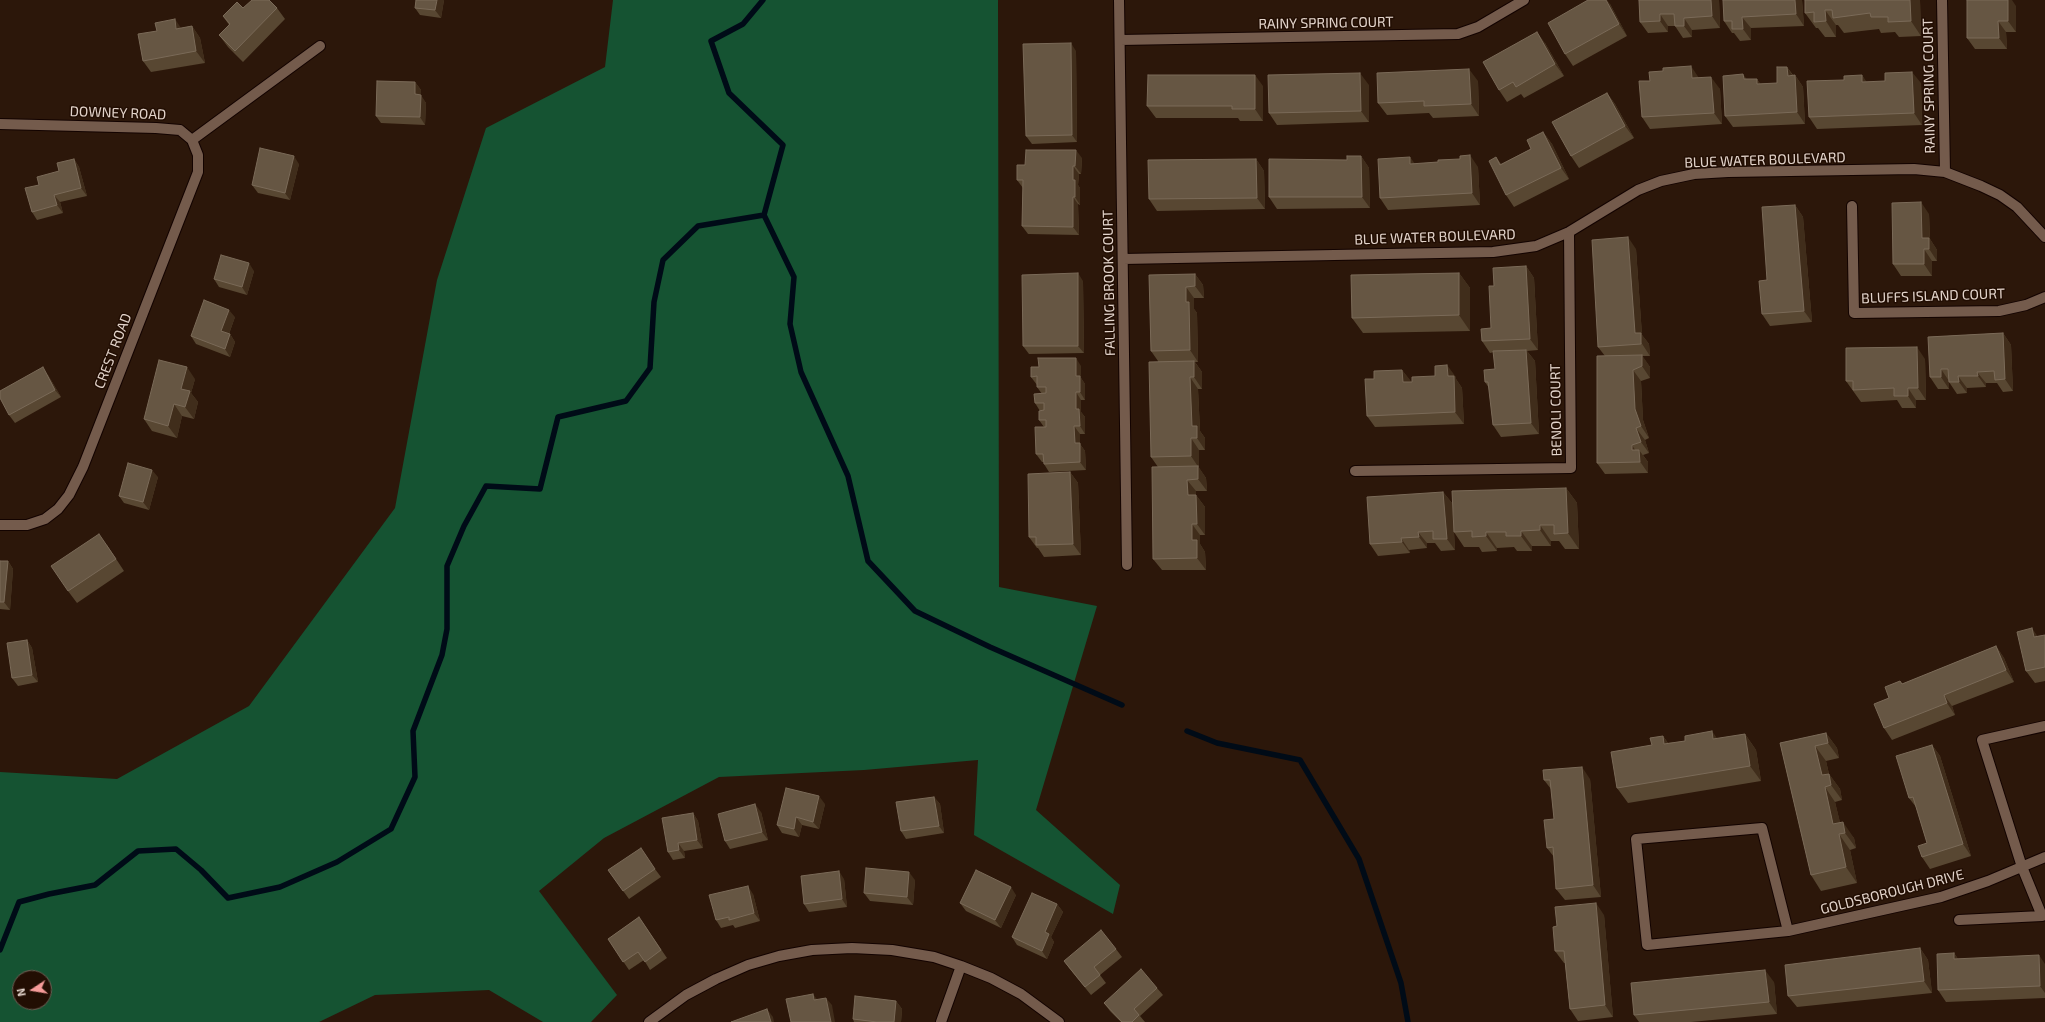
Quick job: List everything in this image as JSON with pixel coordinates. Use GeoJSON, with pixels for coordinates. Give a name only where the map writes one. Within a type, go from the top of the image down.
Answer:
{"type":"FeatureCollection","features":[{"type":"Feature","properties":{"kind":"street","name":"FALLING BROOK COURT"},"geometry":{"type":"LineString","coordinates":[[1119,0],[1126,566]]}},
{"type":"Feature","properties":{"kind":"street","name":"RAINY SPRING COURT"},"geometry":{"type":"LineString","coordinates":[[1120,40],[1458,34],[1478,27],[1524,0]]}},
{"type":"Feature","properties":{"kind":"street","name":"RAINY SPRING COURT"},"geometry":{"type":"LineString","coordinates":[[1942,0],[1945,172]]}},
{"type":"Feature","properties":{"kind":"street"},"geometry":{"type":"LineString","coordinates":[[192,140],[320,46]]}},
{"type":"Feature","properties":{"kind":"street","name":"DOWNEY ROAD"},"geometry":{"type":"LineString","coordinates":[[0,124],[180,130],[192,140]]}},
{"type":"Feature","properties":{"kind":"street","name":"CREST ROAD"},"geometry":{"type":"LineString","coordinates":[[0,525],[27,525],[45,519],[58,509],[69,495],[83,467],[198,172],[198,155],[192,140]]}},
{"type":"Feature","properties":{"kind":"street","name":"BLUE WATER BOULEVARD"},"geometry":{"type":"LineString","coordinates":[[1122,259],[1493,252],[1536,246],[1569,232],[1638,190],[1661,180],[1694,174],[1914,169],[1945,172],[2000,195],[2017,207],[2045,237]]}},
{"type":"Feature","properties":{"kind":"street","name":"BLUFFS ISLAND COURT"},"geometry":{"type":"LineString","coordinates":[[1852,206],[1854,312],[1999,311],[2026,305],[2045,297]]}},
{"type":"Feature","properties":{"kind":"street","name":"BENOLI COURT"},"geometry":{"type":"LineString","coordinates":[[1355,471],[1571,468],[1569,232]]}},
{"type":"Feature","properties":{"kind":"street"},"geometry":{"type":"LineString","coordinates":[[1959,920],[2043,916],[2022,867],[1982,740],[2045,726]]}},
{"type":"Feature","properties":{"kind":"street","name":"GOLDSBOROUGH DRIVE"},"geometry":{"type":"LineString","coordinates":[[1788,931],[1762,828],[1636,839],[1647,945],[1788,931],[1941,897],[1988,881],[2045,857]]}},
{"type":"Feature","properties":{"kind":"street"},"geometry":{"type":"LineString","coordinates":[[649,1022],[686,995],[716,979],[748,965],[779,956],[812,950],[852,948],[892,950],[934,957],[961,966],[991,978],[1021,994],[1059,1022]]}},
{"type":"Feature","properties":{"kind":"street"},"geometry":{"type":"LineString","coordinates":[[941,1022],[961,966]]}},
{"type":"Feature","properties":{"kind":"green space"},"geometry":{"type":"Polygon","coordinates":[[[613,0],[998,0],[999,587],[1097,606],[1036,810],[1120,885],[1113,914],[974,835],[978,760],[864,770],[719,777],[604,838],[539,891],[617,995],[591,1022],[543,1022],[489,990],[375,995],[319,1022],[0,1022],[0,772],[117,779],[249,706],[395,508],[437,280],[486,128],[605,67],[613,0]]]}},
{"type":"Feature","properties":{"kind":"building"},"geometry":{"type":"Polygon","coordinates":[[[252,0],[269,0],[277,8],[235,51],[219,35],[230,24],[223,16],[237,2],[243,8],[252,0]]]}},
{"type":"Feature","properties":{"kind":"building"},"geometry":{"type":"Polygon","coordinates":[[[416,0],[437,0],[435,10],[415,8],[416,0]]]}},
{"type":"Feature","properties":{"kind":"building"},"geometry":{"type":"Polygon","coordinates":[[[1588,0],[1606,0],[1619,24],[1565,54],[1548,23],[1588,0]]]}},
{"type":"Feature","properties":{"kind":"building"},"geometry":{"type":"Polygon","coordinates":[[[1639,0],[1711,0],[1712,16],[1684,18],[1684,26],[1675,26],[1674,14],[1660,14],[1660,21],[1640,22],[1639,0]]]}},
{"type":"Feature","properties":{"kind":"building"},"geometry":{"type":"Polygon","coordinates":[[[1723,0],[1795,0],[1796,14],[1742,17],[1743,29],[1732,29],[1732,21],[1724,21],[1723,0]]]}},
{"type":"Feature","properties":{"kind":"building"},"geometry":{"type":"Polygon","coordinates":[[[1805,0],[1910,0],[1911,21],[1888,22],[1888,17],[1871,17],[1870,13],[1833,18],[1832,10],[1825,10],[1826,21],[1814,22],[1814,12],[1805,13],[1805,0]]]}},
{"type":"Feature","properties":{"kind":"building"},"geometry":{"type":"Polygon","coordinates":[[[1967,0],[2008,0],[2008,21],[1998,21],[1999,38],[1967,38],[1967,0]]]}},
{"type":"Feature","properties":{"kind":"building"},"geometry":{"type":"Polygon","coordinates":[[[175,19],[176,29],[192,26],[196,51],[143,61],[138,34],[157,31],[155,23],[175,19]]]}},
{"type":"Feature","properties":{"kind":"building"},"geometry":{"type":"Polygon","coordinates":[[[1537,32],[1555,64],[1516,87],[1513,82],[1499,90],[1483,62],[1537,32]]]}},
{"type":"Feature","properties":{"kind":"building"},"geometry":{"type":"Polygon","coordinates":[[[1071,43],[1072,135],[1026,136],[1023,44],[1071,43]]]}},
{"type":"Feature","properties":{"kind":"building"},"geometry":{"type":"Polygon","coordinates":[[[1691,66],[1692,78],[1711,77],[1714,113],[1642,117],[1639,81],[1650,81],[1649,72],[1663,71],[1663,68],[1691,66]]]}},
{"type":"Feature","properties":{"kind":"building"},"geometry":{"type":"Polygon","coordinates":[[[1777,67],[1787,67],[1788,76],[1795,75],[1797,112],[1725,116],[1723,76],[1743,74],[1744,79],[1757,79],[1757,84],[1777,83],[1777,67]]]}},
{"type":"Feature","properties":{"kind":"building"},"geometry":{"type":"Polygon","coordinates":[[[1469,69],[1471,104],[1424,106],[1424,101],[1378,103],[1377,73],[1469,69]]]}},
{"type":"Feature","properties":{"kind":"building"},"geometry":{"type":"Polygon","coordinates":[[[1912,72],[1914,113],[1809,117],[1807,81],[1844,80],[1844,76],[1862,75],[1862,82],[1885,81],[1885,73],[1912,72]]]}},
{"type":"Feature","properties":{"kind":"building"},"geometry":{"type":"Polygon","coordinates":[[[1360,73],[1361,111],[1269,113],[1268,75],[1360,73]]]}},
{"type":"Feature","properties":{"kind":"building"},"geometry":{"type":"Polygon","coordinates":[[[1148,75],[1255,75],[1255,109],[1232,109],[1232,106],[1147,106],[1148,75]]]}},
{"type":"Feature","properties":{"kind":"building"},"geometry":{"type":"Polygon","coordinates":[[[377,81],[415,82],[415,94],[421,95],[420,117],[376,116],[377,81]]]}},
{"type":"Feature","properties":{"kind":"building"},"geometry":{"type":"Polygon","coordinates":[[[1607,93],[1625,126],[1571,156],[1552,122],[1607,93]]]}},
{"type":"Feature","properties":{"kind":"building"},"geometry":{"type":"Polygon","coordinates":[[[1543,132],[1561,168],[1506,195],[1489,161],[1496,157],[1500,165],[1531,149],[1527,140],[1543,132]]]}},
{"type":"Feature","properties":{"kind":"building"},"geometry":{"type":"Polygon","coordinates":[[[260,148],[294,156],[285,193],[252,185],[260,148]]]}},
{"type":"Feature","properties":{"kind":"building"},"geometry":{"type":"Polygon","coordinates":[[[1026,150],[1076,150],[1075,166],[1073,166],[1075,197],[1073,197],[1073,227],[1022,226],[1023,180],[1017,180],[1017,165],[1025,165],[1026,150]]]}},
{"type":"Feature","properties":{"kind":"building"},"geometry":{"type":"Polygon","coordinates":[[[1470,155],[1472,193],[1380,198],[1378,159],[1410,157],[1410,164],[1460,159],[1460,156],[1470,155]]]}},
{"type":"Feature","properties":{"kind":"building"},"geometry":{"type":"Polygon","coordinates":[[[1347,156],[1361,156],[1362,197],[1269,197],[1269,159],[1347,160],[1347,156]]]}},
{"type":"Feature","properties":{"kind":"building"},"geometry":{"type":"Polygon","coordinates":[[[74,159],[81,188],[54,195],[57,205],[32,212],[25,188],[39,185],[37,177],[59,171],[57,163],[74,159]]]}},
{"type":"Feature","properties":{"kind":"building"},"geometry":{"type":"Polygon","coordinates":[[[1256,159],[1257,198],[1149,199],[1148,160],[1256,159]]]}},
{"type":"Feature","properties":{"kind":"building"},"geometry":{"type":"Polygon","coordinates":[[[1921,202],[1922,238],[1929,238],[1929,249],[1924,249],[1924,264],[1893,264],[1892,203],[1921,202]]]}},
{"type":"Feature","properties":{"kind":"building"},"geometry":{"type":"Polygon","coordinates":[[[1795,205],[1804,311],[1762,314],[1759,281],[1767,280],[1762,207],[1795,205]]]}},
{"type":"Feature","properties":{"kind":"building"},"geometry":{"type":"Polygon","coordinates":[[[1628,237],[1635,333],[1641,333],[1641,344],[1598,347],[1592,240],[1628,237]]]}},
{"type":"Feature","properties":{"kind":"building"},"geometry":{"type":"Polygon","coordinates":[[[221,255],[249,263],[242,287],[214,279],[221,255]]]}},
{"type":"Feature","properties":{"kind":"building"},"geometry":{"type":"Polygon","coordinates":[[[1526,266],[1530,339],[1482,341],[1481,329],[1491,328],[1489,286],[1494,286],[1493,268],[1526,266]]]}},
{"type":"Feature","properties":{"kind":"building"},"geometry":{"type":"Polygon","coordinates":[[[1078,273],[1078,346],[1023,346],[1022,275],[1078,273]]]}},
{"type":"Feature","properties":{"kind":"building"},"geometry":{"type":"Polygon","coordinates":[[[1459,273],[1459,315],[1352,318],[1351,275],[1459,273]]]}},
{"type":"Feature","properties":{"kind":"building"},"geometry":{"type":"Polygon","coordinates":[[[1195,274],[1195,286],[1186,287],[1186,302],[1189,302],[1190,350],[1151,351],[1149,275],[1195,274]]]}},
{"type":"Feature","properties":{"kind":"building"},"geometry":{"type":"Polygon","coordinates":[[[204,300],[229,310],[221,331],[230,334],[225,349],[191,336],[204,300]]]}},
{"type":"Feature","properties":{"kind":"building"},"geometry":{"type":"Polygon","coordinates":[[[2003,333],[2005,379],[1995,380],[1994,371],[1977,372],[1978,376],[1958,376],[1959,382],[1949,382],[1948,369],[1941,369],[1941,377],[1930,377],[1928,337],[2003,333]]]}},
{"type":"Feature","properties":{"kind":"building"},"geometry":{"type":"Polygon","coordinates":[[[1917,347],[1918,388],[1908,388],[1908,396],[1894,396],[1894,388],[1853,390],[1853,381],[1846,381],[1846,348],[1917,347]]]}},
{"type":"Feature","properties":{"kind":"building"},"geometry":{"type":"Polygon","coordinates":[[[1526,350],[1531,423],[1493,425],[1488,382],[1485,382],[1484,370],[1495,369],[1493,351],[1526,350]]]}},
{"type":"Feature","properties":{"kind":"building"},"geometry":{"type":"Polygon","coordinates":[[[1642,355],[1642,366],[1633,370],[1635,409],[1641,426],[1636,428],[1641,442],[1632,445],[1632,450],[1639,450],[1640,462],[1597,463],[1597,356],[1642,355]]]}},
{"type":"Feature","properties":{"kind":"building"},"geometry":{"type":"Polygon","coordinates":[[[1038,358],[1076,358],[1076,376],[1080,376],[1080,392],[1076,392],[1076,409],[1079,409],[1080,426],[1074,426],[1075,443],[1080,443],[1080,462],[1044,464],[1043,454],[1036,454],[1035,427],[1046,427],[1046,420],[1039,420],[1039,411],[1044,410],[1044,403],[1035,403],[1034,394],[1046,393],[1046,387],[1037,387],[1037,376],[1031,377],[1031,367],[1039,367],[1038,358]]]}},
{"type":"Feature","properties":{"kind":"building"},"geometry":{"type":"Polygon","coordinates":[[[159,360],[187,367],[181,389],[190,391],[185,407],[174,404],[168,426],[144,419],[159,360]]]}},
{"type":"Feature","properties":{"kind":"building"},"geometry":{"type":"Polygon","coordinates":[[[1194,361],[1194,377],[1190,377],[1192,426],[1197,426],[1197,438],[1191,438],[1191,456],[1151,457],[1149,362],[1194,361]]]}},
{"type":"Feature","properties":{"kind":"building"},"geometry":{"type":"Polygon","coordinates":[[[1447,365],[1448,376],[1454,376],[1455,412],[1367,416],[1365,379],[1374,379],[1374,371],[1402,370],[1403,382],[1412,382],[1412,377],[1435,376],[1435,366],[1447,365]]]}},
{"type":"Feature","properties":{"kind":"building"},"geometry":{"type":"Polygon","coordinates":[[[43,367],[55,390],[9,415],[0,398],[0,391],[43,367]]]}},
{"type":"Feature","properties":{"kind":"building"},"geometry":{"type":"Polygon","coordinates":[[[128,463],[152,470],[143,502],[119,496],[128,463]]]}},
{"type":"Feature","properties":{"kind":"building"},"geometry":{"type":"Polygon","coordinates":[[[1198,466],[1198,479],[1187,480],[1188,495],[1196,495],[1197,524],[1192,524],[1192,540],[1197,540],[1197,558],[1153,559],[1152,467],[1198,466]]]}},
{"type":"Feature","properties":{"kind":"building"},"geometry":{"type":"Polygon","coordinates":[[[1070,472],[1073,544],[1036,545],[1036,537],[1029,537],[1028,474],[1070,472]]]}},
{"type":"Feature","properties":{"kind":"building"},"geometry":{"type":"Polygon","coordinates":[[[1566,488],[1568,533],[1554,534],[1554,525],[1540,525],[1540,530],[1521,531],[1521,536],[1506,536],[1506,532],[1486,532],[1486,536],[1472,537],[1472,531],[1454,532],[1452,491],[1566,488]]]}},
{"type":"Feature","properties":{"kind":"building"},"geometry":{"type":"Polygon","coordinates":[[[1443,492],[1447,539],[1433,539],[1433,531],[1418,532],[1419,537],[1401,538],[1402,542],[1370,544],[1367,497],[1443,492]]]}},
{"type":"Feature","properties":{"kind":"building"},"geometry":{"type":"Polygon","coordinates":[[[99,534],[116,559],[68,591],[51,566],[99,534]]]}},
{"type":"Feature","properties":{"kind":"building"},"geometry":{"type":"Polygon","coordinates":[[[0,561],[8,561],[4,602],[0,602],[0,561]]]}},
{"type":"Feature","properties":{"kind":"building"},"geometry":{"type":"Polygon","coordinates":[[[2032,628],[2034,637],[2045,635],[2045,667],[2026,671],[2017,632],[2032,628]]]}},
{"type":"Feature","properties":{"kind":"building"},"geometry":{"type":"Polygon","coordinates":[[[27,640],[32,675],[12,678],[7,643],[27,640]]]}},
{"type":"Feature","properties":{"kind":"building"},"geometry":{"type":"Polygon","coordinates":[[[1996,646],[2006,670],[1944,695],[1947,703],[1884,728],[1874,704],[1889,698],[1885,687],[1900,681],[1902,684],[1996,646]]]}},
{"type":"Feature","properties":{"kind":"building"},"geometry":{"type":"Polygon","coordinates":[[[1712,731],[1713,739],[1745,734],[1750,766],[1617,788],[1611,752],[1652,745],[1650,738],[1663,736],[1664,744],[1685,741],[1685,736],[1712,731]]]}},
{"type":"Feature","properties":{"kind":"building"},"geometry":{"type":"Polygon","coordinates":[[[1826,733],[1828,743],[1815,746],[1822,775],[1829,774],[1831,785],[1825,787],[1833,824],[1843,822],[1845,833],[1839,834],[1846,867],[1811,875],[1780,743],[1826,733]]]}},
{"type":"Feature","properties":{"kind":"building"},"geometry":{"type":"Polygon","coordinates":[[[1932,745],[1963,844],[1922,857],[1918,846],[1927,843],[1913,797],[1909,798],[1896,756],[1932,745]]]}},
{"type":"Feature","properties":{"kind":"building"},"geometry":{"type":"Polygon","coordinates":[[[1582,767],[1593,885],[1556,889],[1553,847],[1547,848],[1544,820],[1554,819],[1550,780],[1544,780],[1543,770],[1582,767]]]}},
{"type":"Feature","properties":{"kind":"building"},"geometry":{"type":"Polygon","coordinates":[[[786,788],[819,796],[813,822],[796,817],[794,829],[777,825],[786,788]]]}},
{"type":"Feature","properties":{"kind":"building"},"geometry":{"type":"Polygon","coordinates":[[[934,797],[939,826],[901,831],[896,802],[934,797]]]}},
{"type":"Feature","properties":{"kind":"building"},"geometry":{"type":"Polygon","coordinates":[[[755,804],[762,832],[725,841],[718,814],[755,804]]]}},
{"type":"Feature","properties":{"kind":"building"},"geometry":{"type":"Polygon","coordinates":[[[693,813],[697,840],[678,843],[679,850],[668,852],[662,818],[693,813]]]}},
{"type":"Feature","properties":{"kind":"building"},"geometry":{"type":"Polygon","coordinates":[[[641,848],[655,869],[623,891],[608,870],[641,848]]]}},
{"type":"Feature","properties":{"kind":"building"},"geometry":{"type":"Polygon","coordinates":[[[866,868],[909,872],[907,897],[864,893],[866,868]]]}},
{"type":"Feature","properties":{"kind":"building"},"geometry":{"type":"Polygon","coordinates":[[[976,870],[1011,887],[995,920],[960,903],[976,870]]]}},
{"type":"Feature","properties":{"kind":"building"},"geometry":{"type":"Polygon","coordinates":[[[839,871],[842,899],[804,904],[801,876],[839,871]]]}},
{"type":"Feature","properties":{"kind":"building"},"geometry":{"type":"Polygon","coordinates":[[[748,886],[754,913],[729,920],[729,917],[716,920],[709,895],[748,886]]]}},
{"type":"Feature","properties":{"kind":"building"},"geometry":{"type":"Polygon","coordinates":[[[1032,893],[1057,904],[1045,932],[1049,934],[1042,951],[1012,937],[1032,893]]]}},
{"type":"Feature","properties":{"kind":"building"},"geometry":{"type":"Polygon","coordinates":[[[1596,903],[1605,1005],[1570,1009],[1564,951],[1555,951],[1553,927],[1557,926],[1555,907],[1596,903]]]}},
{"type":"Feature","properties":{"kind":"building"},"geometry":{"type":"Polygon","coordinates":[[[639,917],[661,950],[645,962],[638,952],[623,962],[608,939],[639,917]]]}},
{"type":"Feature","properties":{"kind":"building"},"geometry":{"type":"Polygon","coordinates":[[[1101,930],[1116,949],[1094,967],[1100,975],[1085,987],[1064,961],[1101,930]]]}},
{"type":"Feature","properties":{"kind":"building"},"geometry":{"type":"Polygon","coordinates":[[[1920,948],[1924,981],[1788,996],[1785,965],[1920,948]]]}},
{"type":"Feature","properties":{"kind":"building"},"geometry":{"type":"Polygon","coordinates":[[[1954,953],[1954,959],[2039,955],[2040,986],[1938,990],[1937,954],[1954,953]]]}},
{"type":"Feature","properties":{"kind":"building"},"geometry":{"type":"Polygon","coordinates":[[[1141,969],[1157,988],[1134,1009],[1139,1015],[1132,1022],[1122,1022],[1104,1003],[1141,969]]]}},
{"type":"Feature","properties":{"kind":"building"},"geometry":{"type":"Polygon","coordinates":[[[1765,970],[1769,1002],[1634,1015],[1631,983],[1765,970]]]}},
{"type":"Feature","properties":{"kind":"building"},"geometry":{"type":"Polygon","coordinates":[[[813,994],[814,1000],[826,998],[831,1022],[791,1022],[786,999],[813,994]]]}},
{"type":"Feature","properties":{"kind":"building"},"geometry":{"type":"Polygon","coordinates":[[[855,996],[896,1001],[894,1022],[877,1022],[853,1019],[855,996]]]}},
{"type":"Feature","properties":{"kind":"building"},"geometry":{"type":"Polygon","coordinates":[[[767,1009],[771,1022],[731,1022],[767,1009]]]}},
{"type":"Feature","properties":{"kind":"waterway"},"geometry":{"type":"LineString","coordinates":[[763,0],[743,24],[711,41],[729,93],[783,145],[764,215],[794,277],[790,324],[801,372],[848,476],[868,561],[915,611],[990,647],[1122,705]]}},
{"type":"Feature","properties":{"kind":"waterway"},"geometry":{"type":"LineString","coordinates":[[0,950],[19,902],[49,894],[95,885],[138,851],[176,849],[201,870],[228,898],[280,887],[337,862],[391,829],[415,777],[413,731],[442,655],[447,629],[447,566],[464,526],[486,486],[540,489],[558,417],[626,401],[650,368],[654,302],[663,260],[698,226],[764,215]]}},
{"type":"Feature","properties":{"kind":"waterway"},"geometry":{"type":"LineString","coordinates":[[1187,731],[1217,743],[1300,760],[1359,859],[1401,983],[1408,1022]]}}]}
